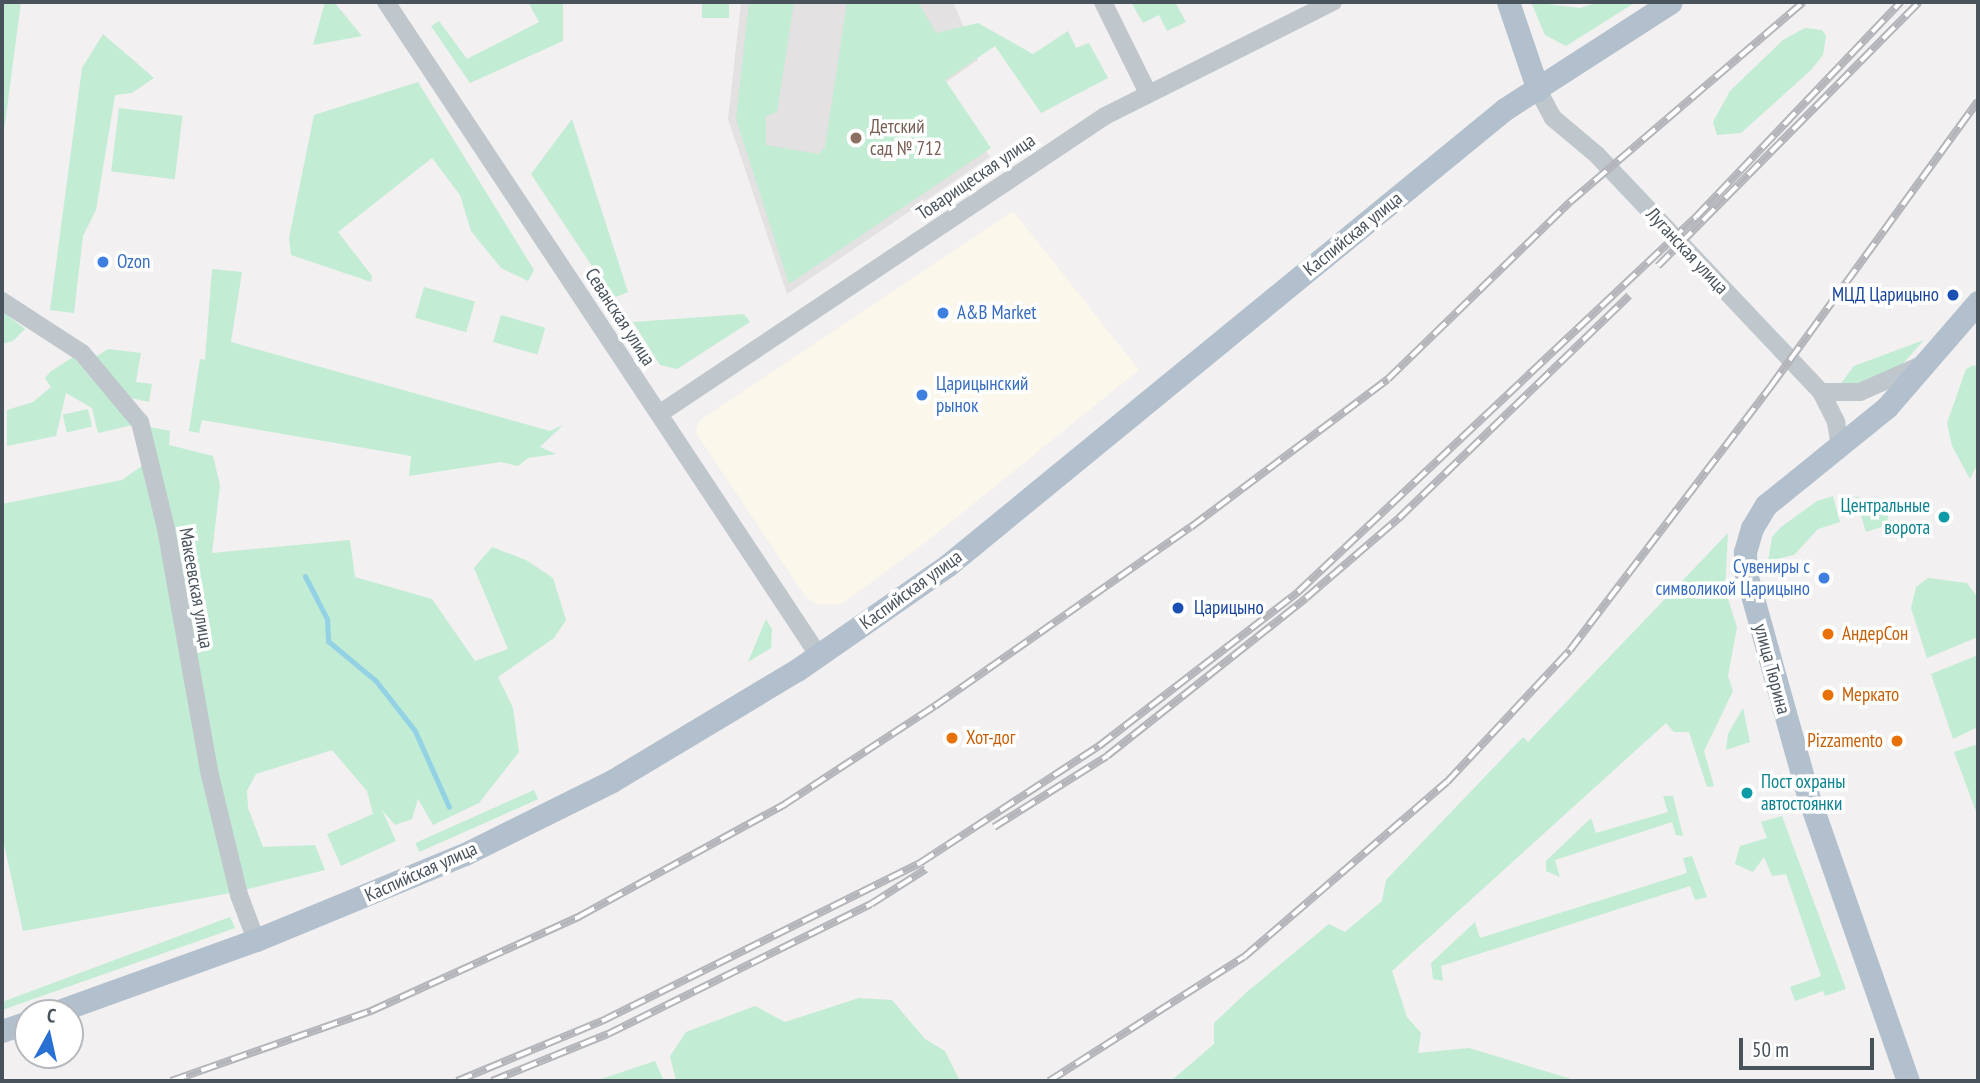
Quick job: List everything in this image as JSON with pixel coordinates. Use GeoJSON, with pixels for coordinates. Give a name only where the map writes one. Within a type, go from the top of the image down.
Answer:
{"type":"FeatureCollection","features":[{"type":"Feature","properties":{"kind":"main road","name":"Луганская улица"},"geometry":{"type":"LineString","coordinates":[[1508,2],[1538,90]]}},
{"type":"Feature","properties":{"kind":"main road","name":"Каспийская улица"},"geometry":{"type":"LineString","coordinates":[[84,1002],[256,940],[415,877],[612,782],[819,656],[948,565],[1494,117],[1671,2]]}},
{"type":"Feature","properties":{"kind":"main road","name":"улица Тюрина"},"geometry":{"type":"LineString","coordinates":[[1908,1081],[1809,799],[1745,563],[1752,528],[1766,505],[1901,394],[1978,302]]}},
{"type":"Feature","properties":{"kind":"street","name":"Севанская улица"},"geometry":{"type":"LineString","coordinates":[[386,2],[819,656]]}},
{"type":"Feature","properties":{"kind":"street"},"geometry":{"type":"LineString","coordinates":[[1103,2],[1149,93]]}},
{"type":"Feature","properties":{"kind":"street","name":"Товарищеская улица"},"geometry":{"type":"LineString","coordinates":[[659,414],[1083,131],[1170,82],[1333,2]]}},
{"type":"Feature","properties":{"kind":"street","name":"Луганская улица"},"geometry":{"type":"LineString","coordinates":[[1538,90],[1553,118],[1597,155],[1821,392],[1836,422],[1840,446]]}},
{"type":"Feature","properties":{"kind":"street","name":"Макеевская улица"},"geometry":{"type":"LineString","coordinates":[[2,301],[82,353],[140,422],[166,529],[210,775],[239,895],[256,940]]}},
{"type":"Feature","properties":{"kind":"street"},"geometry":{"type":"LineString","coordinates":[[1821,392],[1860,392],[1933,358]]}},
{"type":"Feature","properties":{"kind":"shaded area","name":"Детский сад № 712"},"geometry":{"type":"Polygon","coordinates":[[[741,2],[953,2],[978,60],[942,85],[990,157],[787,294],[728,119],[741,2]]]}},
{"type":"Feature","properties":{"kind":"shaded area","name":"Царицынский рынок"},"geometry":{"type":"Polygon","coordinates":[[[1013,211],[1139,370],[926,542],[842,604],[816,604],[806,597],[696,433],[699,421],[1013,211]]]}},
{"type":"Feature","properties":{"kind":"green space"},"geometry":{"type":"Polygon","coordinates":[[[2,2],[21,2],[2,146],[2,2]]]}},
{"type":"Feature","properties":{"kind":"green space"},"geometry":{"type":"Polygon","coordinates":[[[325,2],[334,2],[362,36],[313,45],[325,2]]]}},
{"type":"Feature","properties":{"kind":"green space"},"geometry":{"type":"Polygon","coordinates":[[[528,2],[563,2],[563,41],[470,83],[431,26],[439,21],[467,59],[539,22],[528,2]]]}},
{"type":"Feature","properties":{"kind":"green space"},"geometry":{"type":"Polygon","coordinates":[[[702,2],[729,2],[729,18],[702,18],[702,2]]]}},
{"type":"Feature","properties":{"kind":"green space","name":"Детский сад № 712"},"geometry":{"type":"Polygon","coordinates":[[[749,2],[794,2],[777,112],[766,116],[766,145],[819,154],[825,147],[847,2],[918,2],[936,33],[978,23],[1033,54],[1068,31],[1076,48],[1089,43],[1108,78],[1041,113],[995,46],[945,80],[991,148],[789,284],[736,119],[749,2]]]}},
{"type":"Feature","properties":{"kind":"green space"},"geometry":{"type":"Polygon","coordinates":[[[1131,2],[1175,2],[1186,22],[1167,31],[1159,15],[1143,23],[1131,2]]]}},
{"type":"Feature","properties":{"kind":"green space"},"geometry":{"type":"Polygon","coordinates":[[[1531,2],[1580,8],[1599,2],[1636,2],[1566,46],[1545,35],[1531,2]]]}},
{"type":"Feature","properties":{"kind":"green space"},"geometry":{"type":"Polygon","coordinates":[[[1805,28],[1822,30],[1826,36],[1823,55],[1811,70],[1741,133],[1717,135],[1713,122],[1730,91],[1783,40],[1805,28]]]}},
{"type":"Feature","properties":{"kind":"green space"},"geometry":{"type":"Polygon","coordinates":[[[103,34],[154,78],[132,93],[115,95],[96,210],[83,236],[74,313],[50,310],[82,68],[103,34]]]}},
{"type":"Feature","properties":{"kind":"green space"},"geometry":{"type":"Polygon","coordinates":[[[418,82],[534,270],[528,281],[501,268],[471,231],[460,195],[432,158],[338,232],[372,276],[371,282],[291,255],[289,238],[314,115],[418,82]]]}},
{"type":"Feature","properties":{"kind":"green space"},"geometry":{"type":"Polygon","coordinates":[[[119,108],[183,116],[175,179],[111,172],[119,108]]]}},
{"type":"Feature","properties":{"kind":"green space"},"geometry":{"type":"Polygon","coordinates":[[[572,119],[628,292],[613,298],[531,174],[572,119]]]}},
{"type":"Feature","properties":{"kind":"green space"},"geometry":{"type":"Polygon","coordinates":[[[212,269],[242,272],[231,342],[550,431],[563,425],[540,447],[556,454],[528,458],[518,466],[501,462],[409,476],[411,456],[202,420],[199,433],[189,431],[200,359],[205,360],[212,269]]]}},
{"type":"Feature","properties":{"kind":"green space"},"geometry":{"type":"Polygon","coordinates":[[[424,287],[475,302],[466,332],[415,318],[424,287]]]}},
{"type":"Feature","properties":{"kind":"green space"},"geometry":{"type":"Polygon","coordinates":[[[2,311],[25,329],[13,341],[2,344],[2,311]]]}},
{"type":"Feature","properties":{"kind":"green space"},"geometry":{"type":"Polygon","coordinates":[[[744,314],[750,322],[677,369],[660,365],[633,322],[744,314]]]}},
{"type":"Feature","properties":{"kind":"green space"},"geometry":{"type":"Polygon","coordinates":[[[501,315],[545,328],[538,355],[493,342],[501,315]]]}},
{"type":"Feature","properties":{"kind":"green space"},"geometry":{"type":"Polygon","coordinates":[[[1924,340],[1900,367],[1871,383],[1839,386],[1854,366],[1924,340]]]}},
{"type":"Feature","properties":{"kind":"green space"},"geometry":{"type":"Polygon","coordinates":[[[108,349],[141,353],[136,382],[152,384],[149,402],[131,398],[94,358],[108,349]]]}},
{"type":"Feature","properties":{"kind":"green space"},"geometry":{"type":"Polygon","coordinates":[[[73,357],[133,425],[98,433],[92,408],[66,393],[56,436],[7,446],[7,410],[33,402],[51,387],[45,378],[50,372],[73,357]]]}},
{"type":"Feature","properties":{"kind":"green space"},"geometry":{"type":"Polygon","coordinates":[[[1974,365],[1978,368],[1978,463],[1970,479],[1952,446],[1947,423],[1966,369],[1974,365]]]}},
{"type":"Feature","properties":{"kind":"green space"},"geometry":{"type":"Polygon","coordinates":[[[88,409],[92,427],[67,432],[63,415],[88,409]]]}},
{"type":"Feature","properties":{"kind":"green space"},"geometry":{"type":"Polygon","coordinates":[[[150,427],[170,431],[169,445],[213,456],[220,485],[212,553],[350,540],[355,577],[432,599],[475,661],[508,649],[474,568],[492,547],[526,560],[553,578],[566,620],[554,638],[498,677],[513,708],[519,752],[479,803],[433,825],[418,799],[412,819],[395,825],[382,810],[396,841],[341,866],[327,834],[373,814],[367,791],[332,750],[256,774],[247,791],[248,808],[263,847],[315,845],[325,870],[236,892],[23,931],[2,835],[2,504],[122,480],[156,456],[150,427]]]}},
{"type":"Feature","properties":{"kind":"green space"},"geometry":{"type":"Polygon","coordinates":[[[1833,496],[1840,522],[1818,529],[1794,555],[1768,561],[1772,537],[1781,527],[1817,501],[1833,496]]]}},
{"type":"Feature","properties":{"kind":"green space"},"geometry":{"type":"Polygon","coordinates":[[[1855,496],[1878,506],[1888,516],[1887,525],[1866,532],[1855,496]]]}},
{"type":"Feature","properties":{"kind":"green space"},"geometry":{"type":"Polygon","coordinates":[[[1728,533],[1725,590],[1737,627],[1728,676],[1733,691],[1704,751],[1714,786],[1707,787],[1689,732],[1674,732],[1666,723],[1392,971],[1407,1017],[1421,1033],[1418,1053],[1469,1048],[1578,1081],[1171,1081],[1214,1044],[1214,1023],[1248,991],[1329,924],[1345,932],[1382,901],[1386,880],[1523,737],[1528,742],[1728,533]]]}},
{"type":"Feature","properties":{"kind":"green space"},"geometry":{"type":"Polygon","coordinates":[[[1928,578],[1967,583],[1978,598],[1978,637],[1927,658],[1911,608],[1916,587],[1928,578]]]}},
{"type":"Feature","properties":{"kind":"green space"},"geometry":{"type":"Polygon","coordinates":[[[766,619],[772,629],[771,648],[748,662],[766,619]]]}},
{"type":"Feature","properties":{"kind":"green space"},"geometry":{"type":"Polygon","coordinates":[[[1978,655],[1978,727],[1953,739],[1931,674],[1978,655]]]}},
{"type":"Feature","properties":{"kind":"green space"},"geometry":{"type":"Polygon","coordinates":[[[1743,708],[1750,742],[1726,750],[1728,734],[1743,708]]]}},
{"type":"Feature","properties":{"kind":"green space"},"geometry":{"type":"Polygon","coordinates":[[[1978,744],[1978,817],[1954,752],[1978,744]]]}},
{"type":"Feature","properties":{"kind":"green space"},"geometry":{"type":"Polygon","coordinates":[[[534,790],[538,799],[419,852],[415,843],[534,790]]]}},
{"type":"Feature","properties":{"kind":"green space"},"geometry":{"type":"Polygon","coordinates":[[[1663,796],[1673,796],[1683,836],[1676,835],[1672,822],[1555,860],[1560,877],[1546,871],[1546,861],[1591,818],[1596,833],[1668,812],[1663,796]]]}},
{"type":"Feature","properties":{"kind":"green space"},"geometry":{"type":"Polygon","coordinates":[[[1782,816],[1846,989],[1825,996],[1823,991],[1795,1001],[1790,987],[1821,976],[1786,874],[1772,876],[1764,857],[1753,872],[1735,864],[1740,846],[1767,838],[1761,822],[1782,816]]]}},
{"type":"Feature","properties":{"kind":"green space"},"geometry":{"type":"Polygon","coordinates":[[[1692,856],[1707,897],[1695,900],[1690,886],[1441,966],[1443,981],[1433,979],[1431,963],[1475,922],[1480,938],[1687,873],[1683,858],[1692,856]]]}},
{"type":"Feature","properties":{"kind":"green space"},"geometry":{"type":"Polygon","coordinates":[[[230,917],[235,928],[33,999],[14,999],[14,1006],[2,1010],[2,1002],[230,917]]]}},
{"type":"Feature","properties":{"kind":"green space"},"geometry":{"type":"Polygon","coordinates":[[[859,998],[892,1000],[925,1039],[945,1051],[960,1081],[676,1081],[670,1056],[686,1032],[755,1006],[785,1022],[859,998]]]}},
{"type":"Feature","properties":{"kind":"green space"},"geometry":{"type":"Polygon","coordinates":[[[655,1061],[664,1081],[595,1081],[655,1061]]]}},
{"type":"Feature","properties":{"kind":"waterway"},"geometry":{"type":"LineString","coordinates":[[305,576],[327,619],[328,641],[376,681],[415,731],[449,807]]}},
{"type":"Feature","properties":{"kind":"railway"},"geometry":{"type":"LineString","coordinates":[[171,1081],[371,1011],[580,916],[785,804],[935,706],[1191,527],[1388,379],[1570,202],[1803,2]]}},
{"type":"Feature","properties":{"kind":"railway"},"geometry":{"type":"LineString","coordinates":[[457,1081],[602,1021],[920,863],[1099,746],[1298,592],[1696,217],[1901,2]]}},
{"type":"Feature","properties":{"kind":"railway"},"geometry":{"type":"LineString","coordinates":[[1658,266],[1919,2]]}},
{"type":"Feature","properties":{"kind":"railway"},"geometry":{"type":"LineString","coordinates":[[1049,1081],[1244,957],[1447,782],[1570,650],[1771,386],[1978,101]]}},
{"type":"Feature","properties":{"kind":"railway"},"geometry":{"type":"LineString","coordinates":[[994,827],[1107,756],[1306,598],[1399,518],[1629,296]]}},
{"type":"Feature","properties":{"kind":"railway"},"geometry":{"type":"LineString","coordinates":[[492,1081],[608,1034],[871,904],[926,869]]}},
{"type":"Feature","properties":{"kind":"place","name":"Детский сад № 712"},"geometry":{"type":"Point","coordinates":[856,138]}},
{"type":"Feature","properties":{"kind":"place","name":"Ozon"},"geometry":{"type":"Point","coordinates":[103,262]}},
{"type":"Feature","properties":{"kind":"place","name":"МЦД Царицыно"},"geometry":{"type":"Point","coordinates":[1953,295]}},
{"type":"Feature","properties":{"kind":"place","name":"A&B Market"},"geometry":{"type":"Point","coordinates":[943,313]}},
{"type":"Feature","properties":{"kind":"place","name":"Царицынский рынок"},"geometry":{"type":"Point","coordinates":[922,395]}},
{"type":"Feature","properties":{"kind":"place","name":"Центральные ворота"},"geometry":{"type":"Point","coordinates":[1944,517]}},
{"type":"Feature","properties":{"kind":"place","name":"Сувениры с символикой Царицыно"},"geometry":{"type":"Point","coordinates":[1824,578]}},
{"type":"Feature","properties":{"kind":"place","name":"Царицыно"},"geometry":{"type":"Point","coordinates":[1178,608]}},
{"type":"Feature","properties":{"kind":"place","name":"АндерСон"},"geometry":{"type":"Point","coordinates":[1828,634]}},
{"type":"Feature","properties":{"kind":"place","name":"Меркато"},"geometry":{"type":"Point","coordinates":[1828,695]}},
{"type":"Feature","properties":{"kind":"place","name":"Хот-дог"},"geometry":{"type":"Point","coordinates":[952,738]}},
{"type":"Feature","properties":{"kind":"place","name":"Pizzamento"},"geometry":{"type":"Point","coordinates":[1897,741]}},
{"type":"Feature","properties":{"kind":"place","name":"Пост охраны автостоянки"},"geometry":{"type":"Point","coordinates":[1747,793]}}]}
